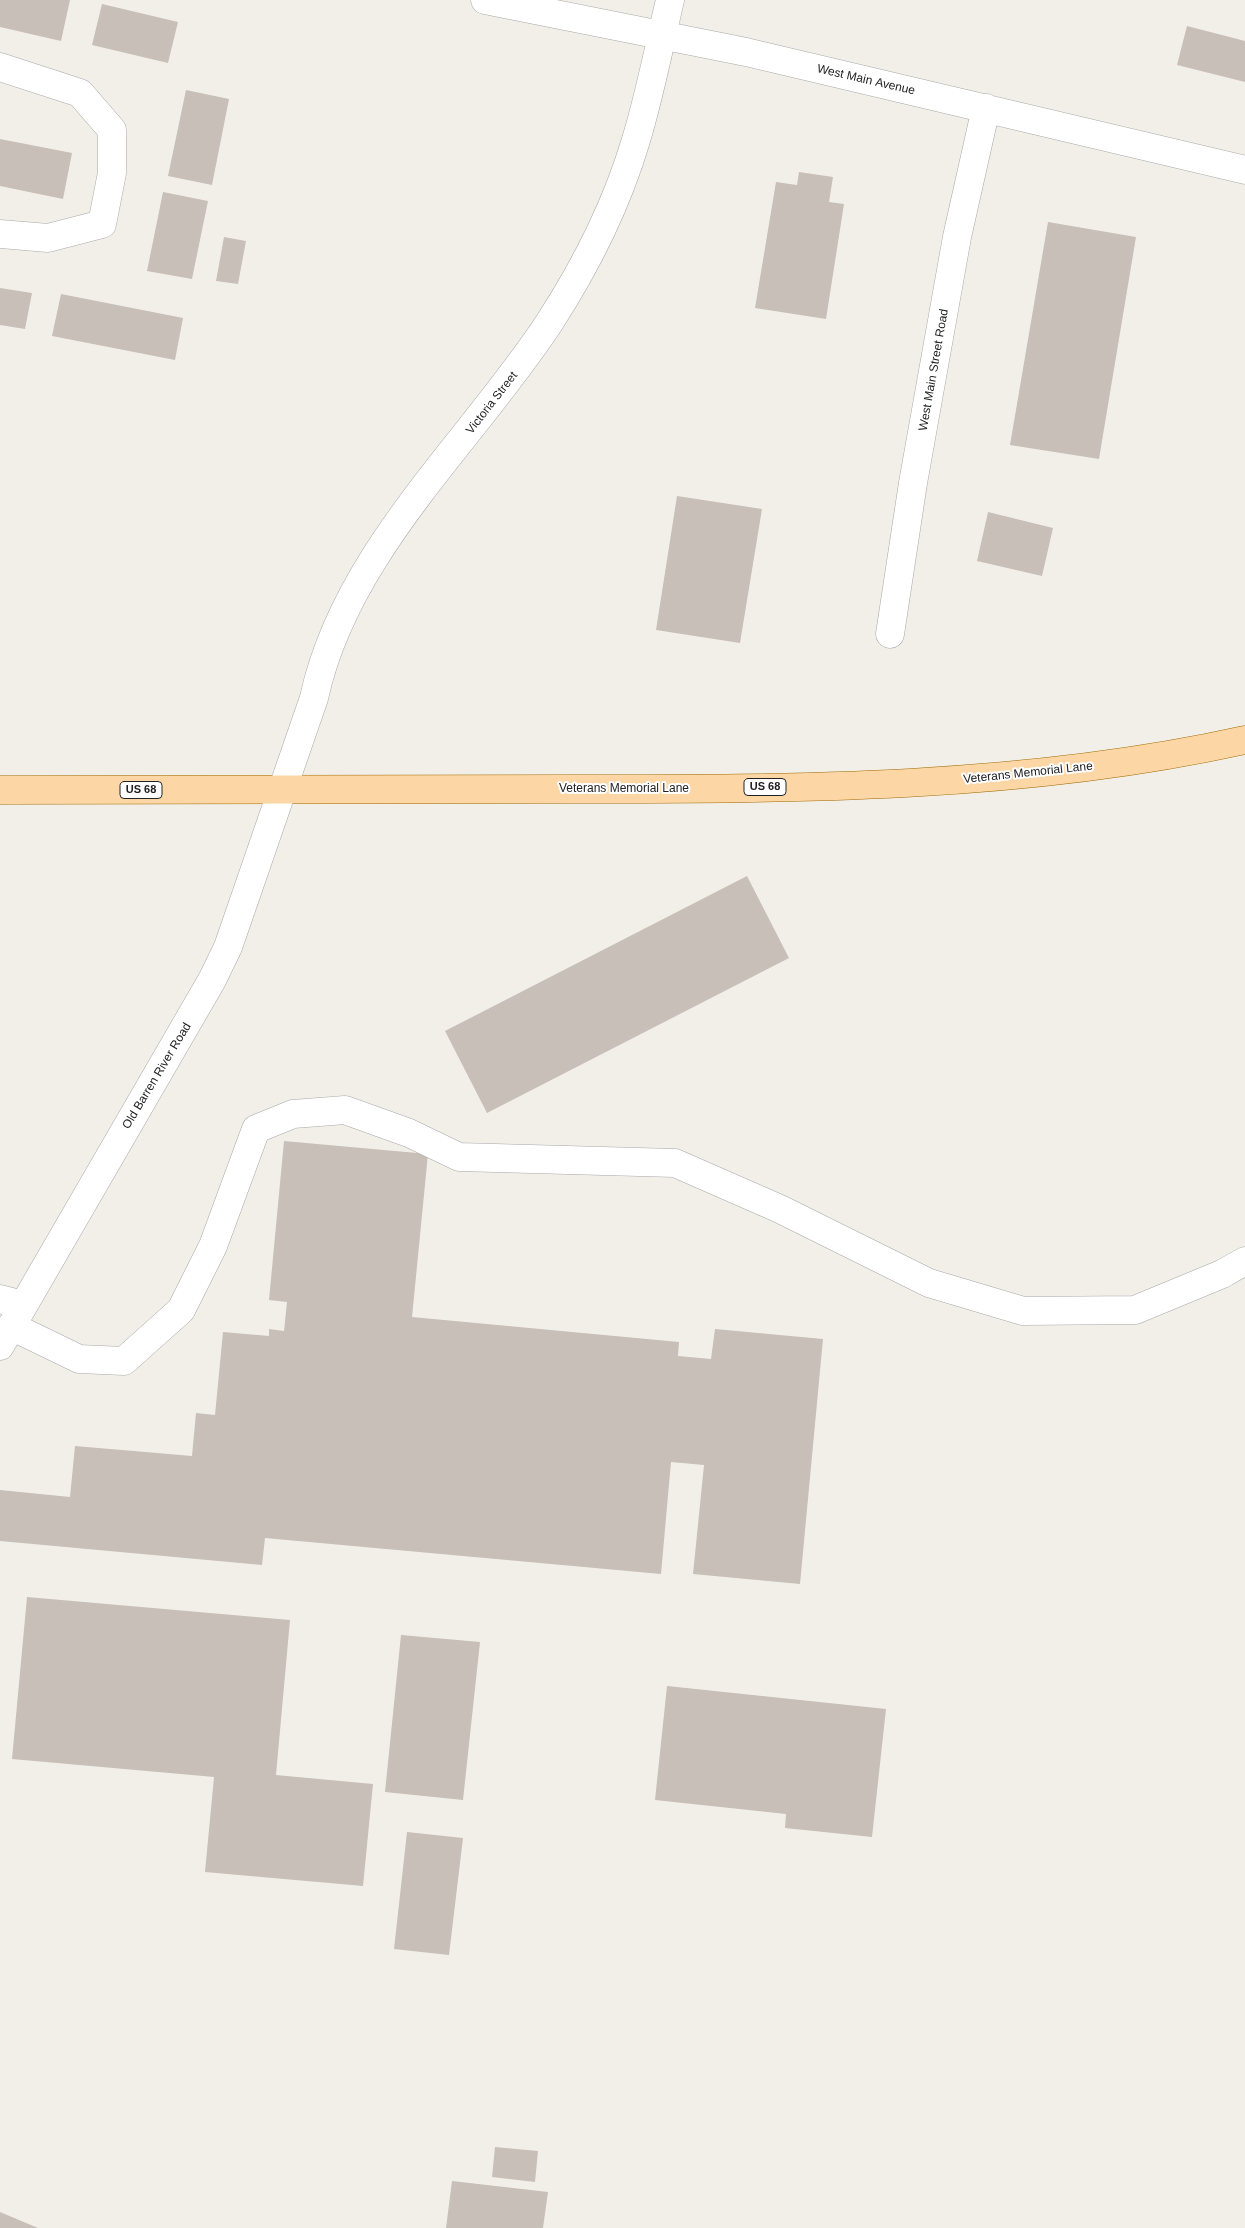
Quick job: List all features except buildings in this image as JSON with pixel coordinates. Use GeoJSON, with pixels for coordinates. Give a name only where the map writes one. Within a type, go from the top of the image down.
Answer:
{"type":"FeatureCollection","features":[{"type":"Feature","properties":{"kind":"main road","name":"Veterans Memorial Lane"},"geometry":{"type":"LineString","coordinates":[[0,790],[848,786],[959,780],[1048,772],[1140,760],[1245,740]]}},
{"type":"Feature","properties":{"kind":"street","name":"West Main Avenue"},"geometry":{"type":"LineString","coordinates":[[484,0],[546,6],[1245,170]]}},
{"type":"Feature","properties":{"kind":"street","name":"Victoria Street"},"geometry":{"type":"LineString","coordinates":[[281,790],[314,698],[320,670],[347,609],[366,573],[420,494],[518,368],[550,321],[592,248],[623,178],[636,140],[670,0]]}},
{"type":"Feature","properties":{"kind":"street"},"geometry":{"type":"LineString","coordinates":[[0,67],[80,93],[112,130],[112,173],[102,224],[48,238],[0,234]]}},
{"type":"Feature","properties":{"kind":"street","name":"West Main Street Road"},"geometry":{"type":"LineString","coordinates":[[890,634],[913,483],[959,230],[986,108]]}},
{"type":"Feature","properties":{"kind":"street","name":"Old Barren River Road"},"geometry":{"type":"LineString","coordinates":[[9,1319],[212,980],[228,947],[281,790]]}},
{"type":"Feature","properties":{"kind":"street"},"geometry":{"type":"LineString","coordinates":[[9,1319],[79,1359],[124,1361],[181,1310],[213,1246],[256,1129],[293,1114],[345,1110],[409,1133],[459,1157],[675,1163],[780,1209],[929,1283],[1023,1311],[1135,1310],[1222,1274],[1245,1260]]}}]}
